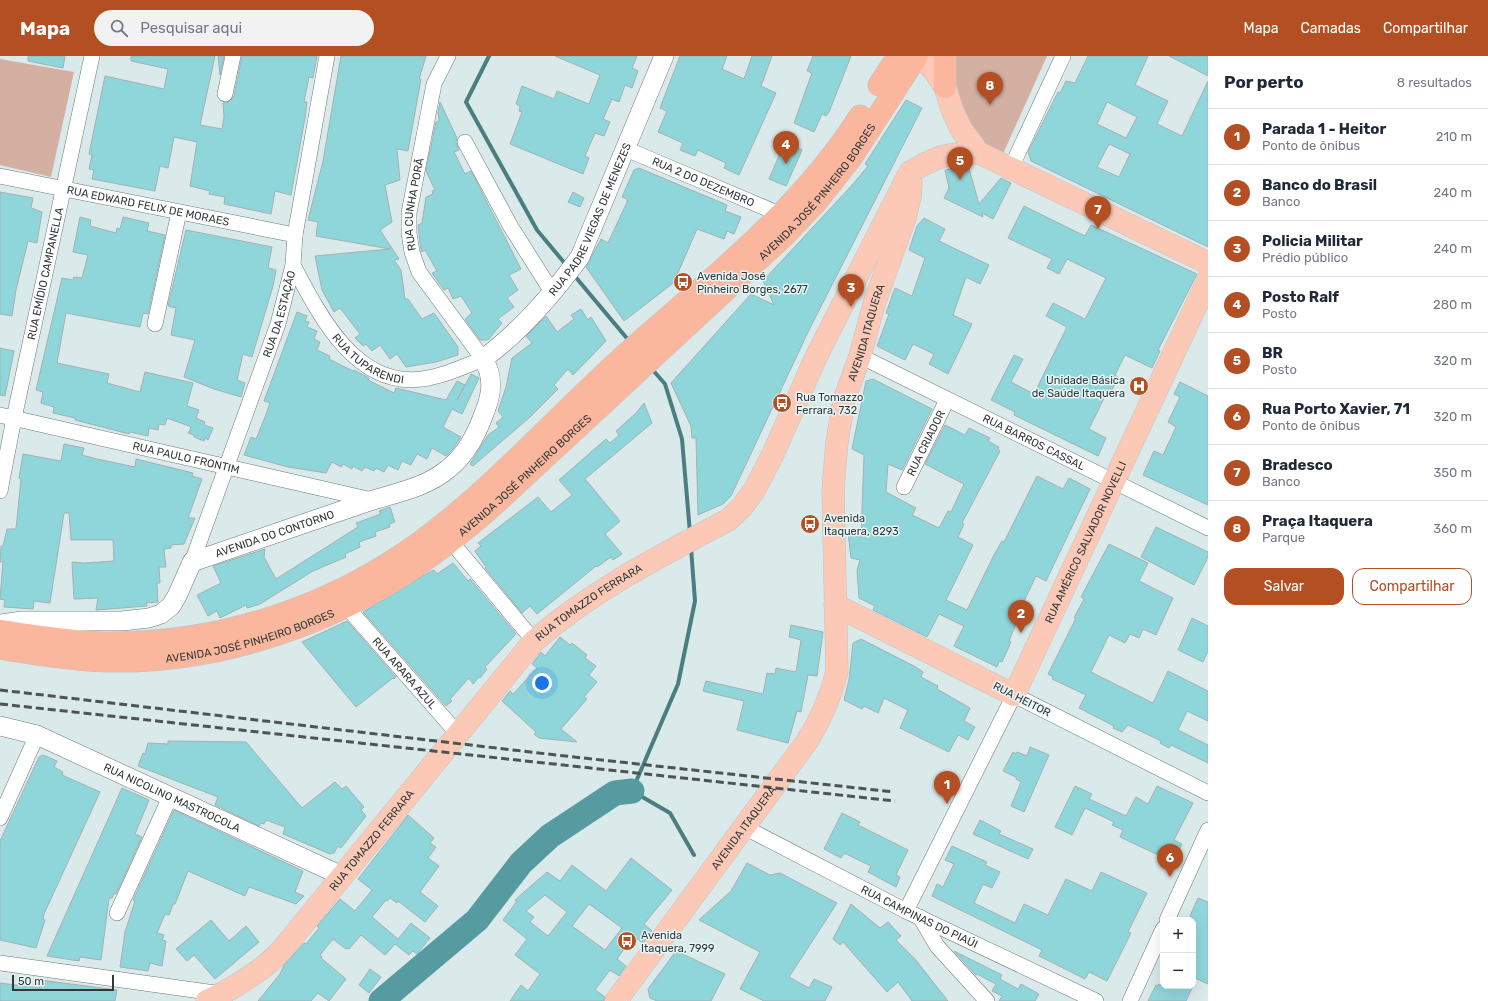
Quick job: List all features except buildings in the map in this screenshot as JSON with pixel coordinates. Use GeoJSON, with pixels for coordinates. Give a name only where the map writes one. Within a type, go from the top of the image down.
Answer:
{"type":"FeatureCollection","features":[{"type":"Feature","properties":{"kind":"highway","name":"AVENIDA JOSÉ PINHEIRO BORGES"},"geometry":{"type":"LineString","coordinates":[[1,644],[69,658],[109,661],[170,658],[236,647],[297,628],[350,604],[401,576],[461,534],[635,374],[653,344],[782,215],[846,139],[898,56]]}},
{"type":"Feature","properties":{"kind":"highway","name":"AVENIDA JOSÉ PINHEIRO BORGES"},"geometry":{"type":"LineString","coordinates":[[1,644],[45,637],[104,643],[166,641],[213,634],[267,620],[332,595],[381,569],[424,540],[458,512],[626,354],[653,344],[784,236],[818,200],[851,158],[918,56]]}},
{"type":"Feature","properties":{"kind":"highway"},"geometry":{"type":"LineString","coordinates":[[944,87],[945,56]]}},
{"type":"Feature","properties":{"kind":"main road"},"geometry":{"type":"LineString","coordinates":[[918,56],[933,69],[944,87],[961,129],[979,153]]}},
{"type":"Feature","properties":{"kind":"main road"},"geometry":{"type":"LineString","coordinates":[[910,172],[939,156],[959,152],[979,153],[1208,263]]}},
{"type":"Feature","properties":{"kind":"main road","name":"AVENIDA ITAQUERA"},"geometry":{"type":"LineString","coordinates":[[624,999],[744,827],[808,740],[822,717],[832,694],[837,671],[838,640],[835,606],[833,490],[837,442],[844,400],[860,356],[874,304],[905,218],[910,197],[910,172]]}},
{"type":"Feature","properties":{"kind":"main road","name":"RUA TOMAZZO FERRARA"},"geometry":{"type":"LineString","coordinates":[[215,997],[271,961],[295,935],[534,641],[580,604],[620,578],[728,520],[742,507],[755,489],[773,454],[816,357],[910,172]]}},
{"type":"Feature","properties":{"kind":"main road","name":"RUA AMÉRICO SALVADOR NOVELLI"},"geometry":{"type":"LineString","coordinates":[[1014,695],[1208,280]]}},
{"type":"Feature","properties":{"kind":"main road","name":"RUA HEITOR"},"geometry":{"type":"LineString","coordinates":[[835,606],[1014,695]]}},
{"type":"Feature","properties":{"kind":"main road"},"geometry":{"type":"LineString","coordinates":[[838,640],[851,628],[868,622]]}},
{"type":"Feature","properties":{"kind":"street","name":"RUA EMÍDIO CAMPANELLA"},"geometry":{"type":"LineString","coordinates":[[0,491],[7,416],[64,189],[92,56]]}},
{"type":"Feature","properties":{"kind":"street"},"geometry":{"type":"LineString","coordinates":[[225,94],[233,56]]}},
{"type":"Feature","properties":{"kind":"street","name":"RUA DA ESTAÇÃO"},"geometry":{"type":"LineString","coordinates":[[192,562],[278,324],[293,265],[295,235],[328,56]]}},
{"type":"Feature","properties":{"kind":"street","name":"RUA CUNHA PORÃ"},"geometry":{"type":"LineString","coordinates":[[448,56],[436,78],[431,98],[409,213],[409,233],[412,252],[419,272],[483,360]]}},
{"type":"Feature","properties":{"kind":"street","name":"RUA PADRE VIEGAS DE MENEZES"},"geometry":{"type":"LineString","coordinates":[[483,360],[513,334],[557,286],[580,257],[664,56]]}},
{"type":"Feature","properties":{"kind":"street"},"geometry":{"type":"LineString","coordinates":[[1011,168],[1063,56]]}},
{"type":"Feature","properties":{"kind":"street"},"geometry":{"type":"LineString","coordinates":[[465,142],[511,227],[557,286]]}},
{"type":"Feature","properties":{"kind":"street","name":"RUA 2 DO DEZEMBRO"},"geometry":{"type":"LineString","coordinates":[[626,149],[782,215]]}},
{"type":"Feature","properties":{"kind":"street","name":"RUA EDWARD FELIX DE MORAES"},"geometry":{"type":"LineString","coordinates":[[0,176],[295,235]]}},
{"type":"Feature","properties":{"kind":"street"},"geometry":{"type":"LineString","coordinates":[[155,324],[179,212]]}},
{"type":"Feature","properties":{"kind":"street","name":"RUA TUPARENDI"},"geometry":{"type":"LineString","coordinates":[[293,265],[311,298],[336,336],[355,358],[377,372],[400,379],[421,379],[448,372],[483,360]]}},
{"type":"Feature","properties":{"kind":"street","name":"RUA BARROS CASSAL"},"geometry":{"type":"LineString","coordinates":[[860,356],[1208,528]]}},
{"type":"Feature","properties":{"kind":"street","name":"AVENIDA DO CONTORNO"},"geometry":{"type":"LineString","coordinates":[[192,562],[372,500],[410,490],[428,482],[448,469],[465,452],[478,432],[492,384],[489,370],[483,360]]}},
{"type":"Feature","properties":{"kind":"street","name":"RUA CRIADOR"},"geometry":{"type":"LineString","coordinates":[[904,487],[947,400]]}},
{"type":"Feature","properties":{"kind":"street","name":"RUA PAULO FRONTIM"},"geometry":{"type":"LineString","coordinates":[[7,416],[372,500]]}},
{"type":"Feature","properties":{"kind":"street"},"geometry":{"type":"LineString","coordinates":[[459,551],[534,641]]}},
{"type":"Feature","properties":{"kind":"street"},"geometry":{"type":"LineString","coordinates":[[0,624],[22,621],[122,621],[149,618],[161,614],[171,606],[192,562]]}},
{"type":"Feature","properties":{"kind":"street","name":"RUA ARARA AZUL"},"geometry":{"type":"LineString","coordinates":[[352,613],[458,734]]}},
{"type":"Feature","properties":{"kind":"street","name":"RUA HEITOR"},"geometry":{"type":"LineString","coordinates":[[1014,695],[1208,793]]}},
{"type":"Feature","properties":{"kind":"street","name":"RUA AMÉRICO SALVADOR NOVELLI"},"geometry":{"type":"LineString","coordinates":[[906,911],[1014,695]]}},
{"type":"Feature","properties":{"kind":"street","name":"RUA NICOLINO MASTROCOLA"},"geometry":{"type":"LineString","coordinates":[[0,726],[36,736],[342,876]]}},
{"type":"Feature","properties":{"kind":"street"},"geometry":{"type":"LineString","coordinates":[[0,818],[36,736]]}},
{"type":"Feature","properties":{"kind":"street"},"geometry":{"type":"LineString","coordinates":[[117,913],[170,797]]}},
{"type":"Feature","properties":{"kind":"street","name":"RUA CAMPINAS DO PIAÚI"},"geometry":{"type":"LineString","coordinates":[[744,827],[906,911],[1096,1001]]}},
{"type":"Feature","properties":{"kind":"street"},"geometry":{"type":"LineString","coordinates":[[1168,917],[1208,830]]}},
{"type":"Feature","properties":{"kind":"street"},"geometry":{"type":"LineString","coordinates":[[920,917],[937,946],[987,1001]]}},
{"type":"Feature","properties":{"kind":"street"},"geometry":{"type":"LineString","coordinates":[[1130,1001],[1160,936]]}},
{"type":"Feature","properties":{"kind":"street"},"geometry":{"type":"LineString","coordinates":[[0,963],[215,997]]}},
{"type":"Feature","properties":{"kind":"shaded area"},"geometry":{"type":"Polygon","coordinates":[[[950,56],[1047,56],[1002,156],[980,146],[961,121],[950,56]]]}},
{"type":"Feature","properties":{"kind":"shaded area"},"geometry":{"type":"Polygon","coordinates":[[[0,59],[74,72],[51,177],[0,165],[0,59]]]}},
{"type":"Feature","properties":{"kind":"waterway"},"geometry":{"type":"LineString","coordinates":[[489,56],[466,102],[537,230],[567,266]]}},
{"type":"Feature","properties":{"kind":"waterway"},"geometry":{"type":"LineString","coordinates":[[573,274],[630,342]]}},
{"type":"Feature","properties":{"kind":"waterway"},"geometry":{"type":"LineString","coordinates":[[651,368],[665,384],[682,439],[690,533]]}},
{"type":"Feature","properties":{"kind":"waterway"},"geometry":{"type":"LineString","coordinates":[[691,548],[695,601],[678,684],[632,791],[670,813],[694,855]]}},
{"type":"Feature","properties":{"kind":"waterway"},"geometry":{"type":"LineString","coordinates":[[381,1001],[477,920],[521,863],[550,836],[615,793],[632,791]]}},
{"type":"Feature","properties":{"kind":"railway"},"geometry":{"type":"LineString","coordinates":[[0,690],[556,755],[894,792]]}},
{"type":"Feature","properties":{"kind":"railway"},"geometry":{"type":"LineString","coordinates":[[0,704],[895,801]]}},
{"type":"Feature","properties":{"kind":"place","name":"Praça Itaquera"},"geometry":{"type":"Point","coordinates":[990,105]}},
{"type":"Feature","properties":{"kind":"place","name":"Posto Ralf"},"geometry":{"type":"Point","coordinates":[786,164]}},
{"type":"Feature","properties":{"kind":"place","name":"BR"},"geometry":{"type":"Point","coordinates":[960,180]}},
{"type":"Feature","properties":{"kind":"place","name":"Bradesco"},"geometry":{"type":"Point","coordinates":[1098,229]}},
{"type":"Feature","properties":{"kind":"place","name":"Avenida José Pinheiro Borges, 2677"},"geometry":{"type":"Point","coordinates":[683,282]}},
{"type":"Feature","properties":{"kind":"place","name":"Policia Militar"},"geometry":{"type":"Point","coordinates":[851,307]}},
{"type":"Feature","properties":{"kind":"place","name":"Unidade Básica de Saúde Itaquera"},"geometry":{"type":"Point","coordinates":[1139,386]}},
{"type":"Feature","properties":{"kind":"place","name":"Rua Tomazzo Ferrara, 732"},"geometry":{"type":"Point","coordinates":[782,403]}},
{"type":"Feature","properties":{"kind":"place","name":"Avenida Itaquera, 8293"},"geometry":{"type":"Point","coordinates":[810,524]}},
{"type":"Feature","properties":{"kind":"place","name":"Banco do Brasil"},"geometry":{"type":"Point","coordinates":[1021,633]}},
{"type":"Feature","properties":{"kind":"place","name":"Parada 1 - Heitor"},"geometry":{"type":"Point","coordinates":[947,804]}},
{"type":"Feature","properties":{"kind":"place","name":"Rua Porto Xavier, 71"},"geometry":{"type":"Point","coordinates":[1170,877]}},
{"type":"Feature","properties":{"kind":"place","name":"Avenida Itaquera, 7999"},"geometry":{"type":"Point","coordinates":[627,941]}}]}
